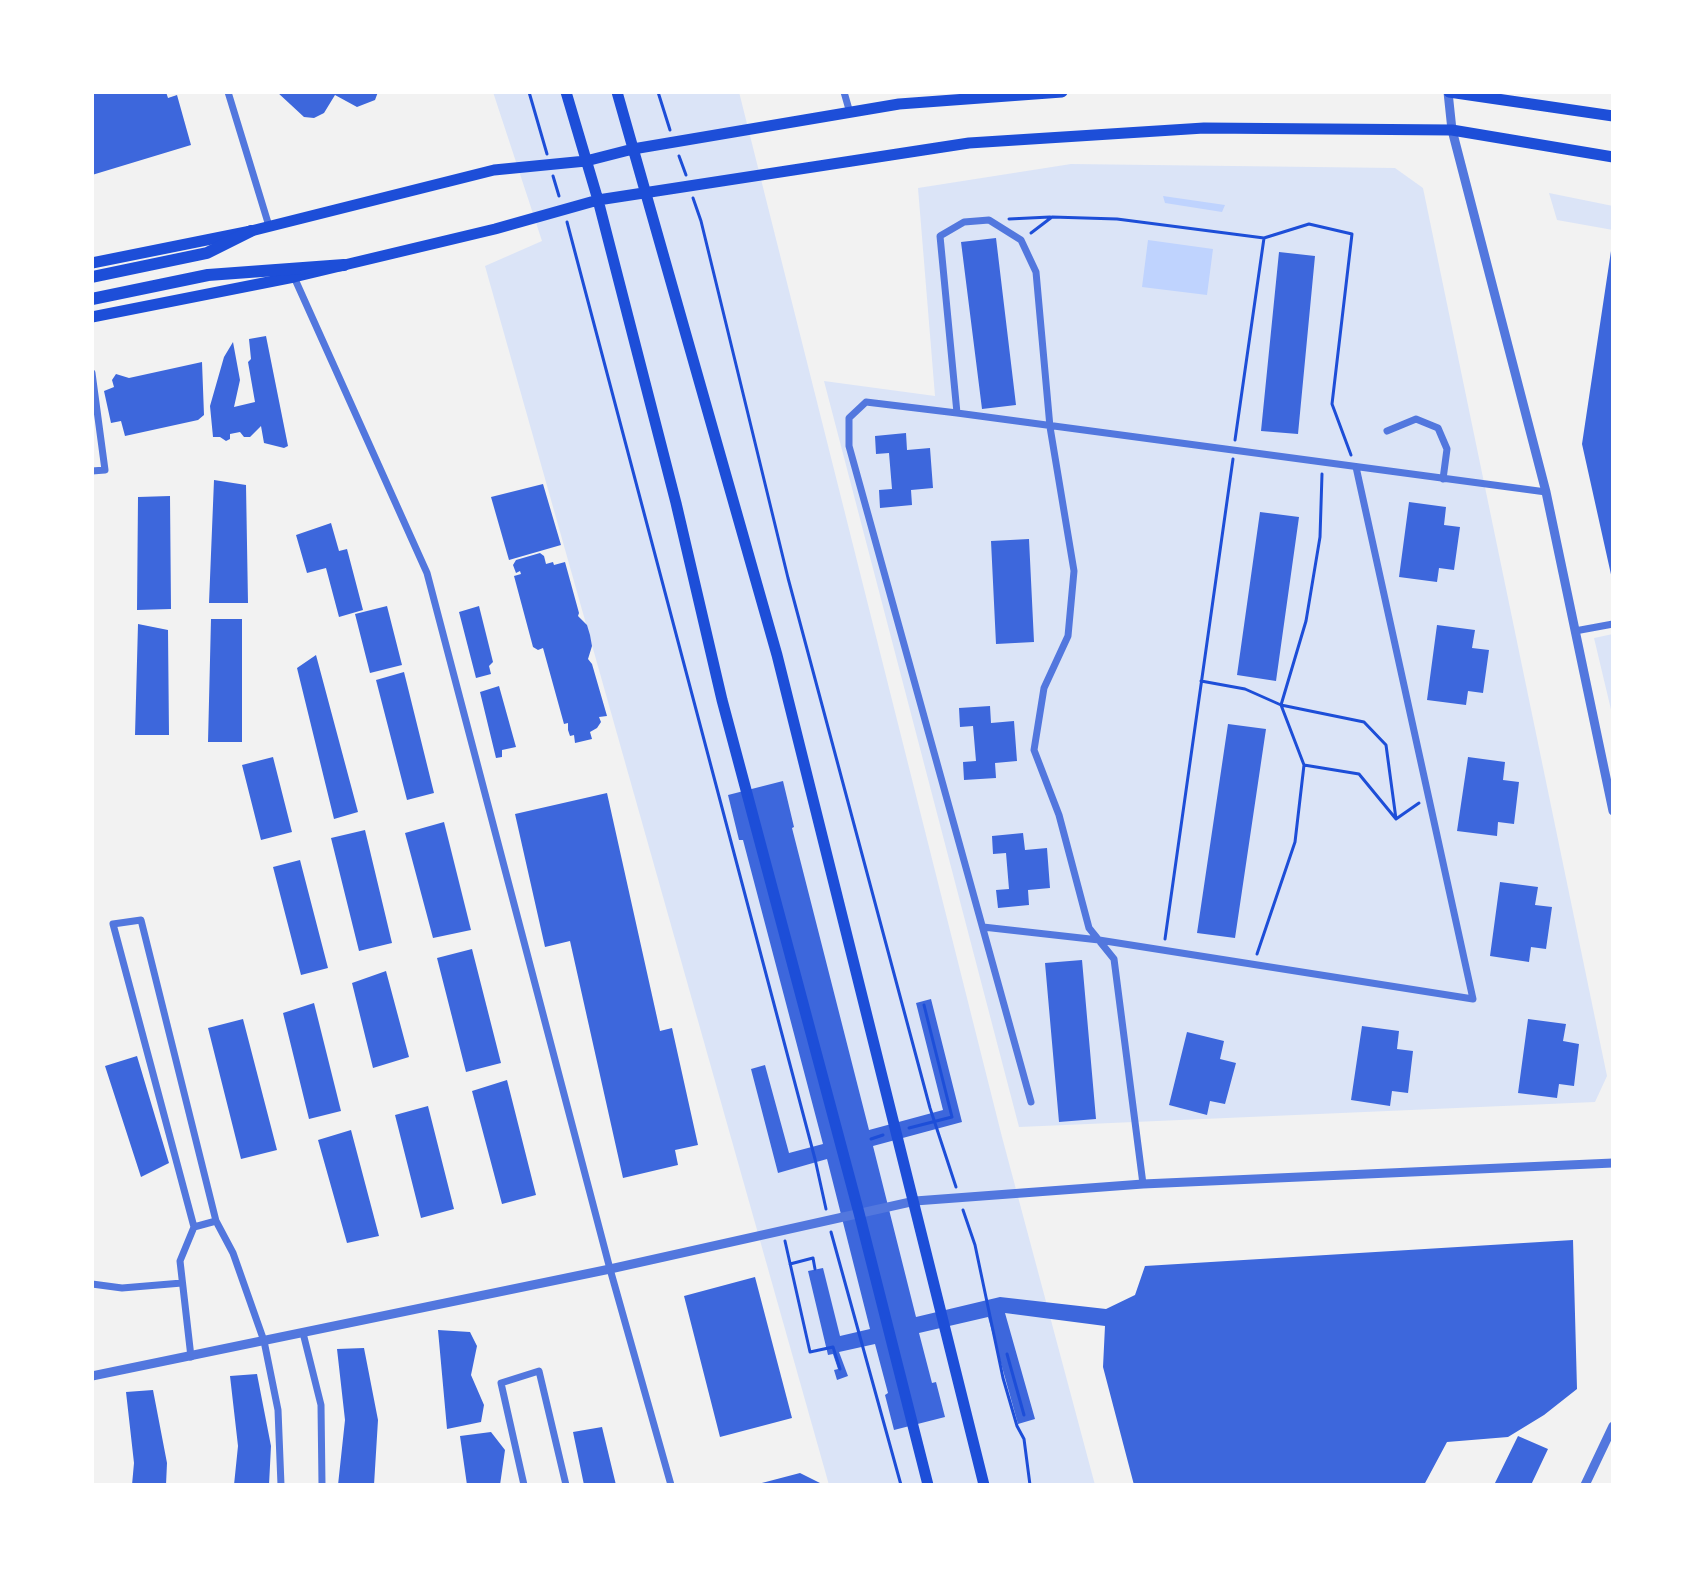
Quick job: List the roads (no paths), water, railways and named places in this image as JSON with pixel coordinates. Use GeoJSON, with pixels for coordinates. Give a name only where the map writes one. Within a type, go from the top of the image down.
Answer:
{"type":"FeatureCollection","features":[{"type":"Feature","properties":{"kind":"highway"},"geometry":{"type":"LineString","coordinates":[[92,277],[207,253],[251,231]]}},
{"type":"Feature","properties":{"kind":"highway"},"geometry":{"type":"LineString","coordinates":[[92,299],[208,275],[344,265]]}},
{"type":"Feature","properties":{"kind":"main road"},"geometry":{"type":"LineString","coordinates":[[566,92],[598,200],[676,503],[722,700],[928,1485]]}},
{"type":"Feature","properties":{"kind":"main road"},"geometry":{"type":"LineString","coordinates":[[617,92],[777,655],[984,1485]]}},
{"type":"Feature","properties":{"kind":"main road"},"geometry":{"type":"LineString","coordinates":[[92,263],[251,231],[494,170],[586,161],[633,149],[899,104],[1062,92]]}},
{"type":"Feature","properties":{"kind":"main road"},"geometry":{"type":"LineString","coordinates":[[1449,92],[1613,116]]}},
{"type":"Feature","properties":{"kind":"main road"},"geometry":{"type":"LineString","coordinates":[[92,317],[294,277],[495,229],[598,200],[969,143],[1204,128],[1452,130],[1613,157]]}},
{"type":"Feature","properties":{"kind":"street"},"geometry":{"type":"LineString","coordinates":[[228,92],[269,226]]}},
{"type":"Feature","properties":{"kind":"street"},"geometry":{"type":"LineString","coordinates":[[844,92],[850,113]]}},
{"type":"Feature","properties":{"kind":"street"},"geometry":{"type":"LineString","coordinates":[[1449,92],[1452,130],[1546,492],[1613,811]]}},
{"type":"Feature","properties":{"kind":"street"},"geometry":{"type":"LineString","coordinates":[[957,413],[940,236],[964,222],[989,220],[1021,240],[1036,272],[1050,427],[1074,571],[1068,636],[1044,688],[1034,750],[1059,815],[1089,928],[1114,959],[1143,1184]]}},
{"type":"Feature","properties":{"kind":"street"},"geometry":{"type":"LineString","coordinates":[[294,277],[427,573],[610,1269],[671,1485]]}},
{"type":"Feature","properties":{"kind":"street"},"geometry":{"type":"LineString","coordinates":[[92,373],[105,470],[92,471]]}},
{"type":"Feature","properties":{"kind":"street"},"geometry":{"type":"LineString","coordinates":[[1031,1102],[849,446],[849,418],[866,402],[1546,492]]}},
{"type":"Feature","properties":{"kind":"street"},"geometry":{"type":"LineString","coordinates":[[1387,431],[1416,419],[1438,428],[1447,449],[1443,479]]}},
{"type":"Feature","properties":{"kind":"street"},"geometry":{"type":"LineString","coordinates":[[983,927],[1099,940],[1473,999],[1356,467]]}},
{"type":"Feature","properties":{"kind":"street"},"geometry":{"type":"LineString","coordinates":[[1575,631],[1613,624]]}},
{"type":"Feature","properties":{"kind":"street"},"geometry":{"type":"LineString","coordinates":[[191,1357],[180,1261],[194,1227],[113,924],[141,920],[216,1221],[233,1253],[264,1341],[278,1410],[281,1485]]}},
{"type":"Feature","properties":{"kind":"street"},"geometry":{"type":"LineString","coordinates":[[92,1376],[610,1269],[915,1201],[1143,1184],[1613,1163]]}},
{"type":"Feature","properties":{"kind":"street"},"geometry":{"type":"LineString","coordinates":[[194,1227],[216,1221]]}},
{"type":"Feature","properties":{"kind":"street"},"geometry":{"type":"LineString","coordinates":[[92,1284],[122,1288],[182,1283]]}},
{"type":"Feature","properties":{"kind":"street"},"geometry":{"type":"LineString","coordinates":[[303,1333],[321,1405],[322,1485]]}},
{"type":"Feature","properties":{"kind":"street"},"geometry":{"type":"LineString","coordinates":[[524,1485],[501,1383],[539,1371],[566,1485]]}},
{"type":"Feature","properties":{"kind":"street"},"geometry":{"type":"LineString","coordinates":[[1585,1485],[1613,1426]]}},
{"type":"Feature","properties":{"kind":"water"},"geometry":{"type":"Polygon","coordinates":[[[1163,196],[1225,205],[1222,212],[1165,203],[1163,196]]]}},
{"type":"Feature","properties":{"kind":"water"},"geometry":{"type":"Polygon","coordinates":[[[1148,240],[1213,249],[1207,295],[1142,287],[1148,240]]]}}]}
